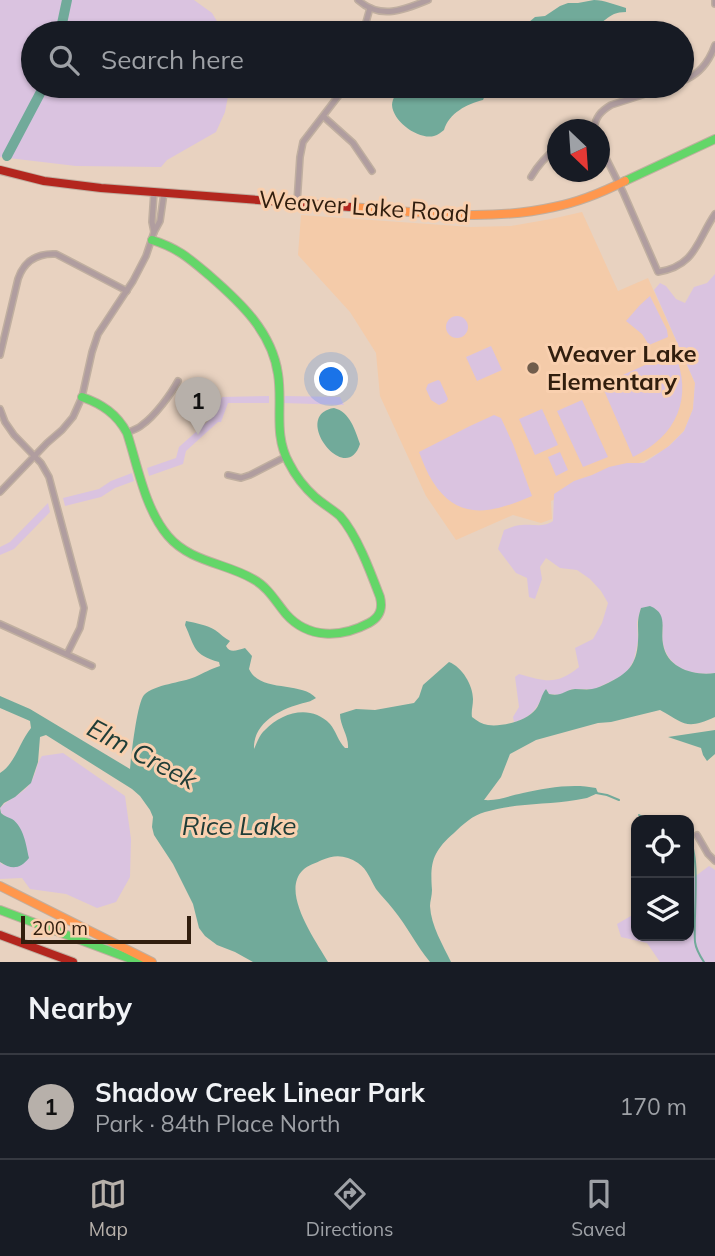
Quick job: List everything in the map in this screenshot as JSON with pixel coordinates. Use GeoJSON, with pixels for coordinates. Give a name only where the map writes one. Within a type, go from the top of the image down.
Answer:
{"type":"FeatureCollection","features":[{"type":"Feature","properties":{"kind":"main road","name":"Weaver Lake Road"},"geometry":{"type":"LineString","coordinates":[[0,170],[44,181],[159,193],[463,215],[500,215],[582,199],[715,139]]}},
{"type":"Feature","properties":{"kind":"main road"},"geometry":{"type":"LineString","coordinates":[[82,397],[111,410],[121,422],[156,518],[169,537],[186,552],[244,574],[257,582],[273,594],[294,621],[314,632],[333,635],[344,633],[377,618],[382,601],[354,538],[338,515],[302,483],[285,457],[277,430],[277,368],[271,351],[253,320],[239,302],[187,256],[153,236]]}},
{"type":"Feature","properties":{"kind":"main road"},"geometry":{"type":"LineString","coordinates":[[0,886],[152,962]]}},
{"type":"Feature","properties":{"kind":"main road"},"geometry":{"type":"LineString","coordinates":[[0,910],[139,962]]}},
{"type":"Feature","properties":{"kind":"main road"},"geometry":{"type":"LineString","coordinates":[[0,935],[73,962]]}},
{"type":"Feature","properties":{"kind":"street"},"geometry":{"type":"LineString","coordinates":[[358,0],[370,8],[388,13],[428,0]]}},
{"type":"Feature","properties":{"kind":"street"},"geometry":{"type":"LineString","coordinates":[[366,21],[370,8]]}},
{"type":"Feature","properties":{"kind":"street"},"geometry":{"type":"LineString","coordinates":[[694,75],[705,65],[715,45]]}},
{"type":"Feature","properties":{"kind":"street"},"geometry":{"type":"LineString","coordinates":[[297,203],[303,142],[337,98]]}},
{"type":"Feature","properties":{"kind":"street"},"geometry":{"type":"LineString","coordinates":[[597,119],[604,109],[633,98]]}},
{"type":"Feature","properties":{"kind":"street"},"geometry":{"type":"LineString","coordinates":[[324,117],[353,143],[372,171]]}},
{"type":"Feature","properties":{"kind":"street"},"geometry":{"type":"LineString","coordinates":[[531,177],[547,156]]}},
{"type":"Feature","properties":{"kind":"street"},"geometry":{"type":"LineString","coordinates":[[610,166],[658,272],[681,263],[692,254],[715,214]]}},
{"type":"Feature","properties":{"kind":"street"},"geometry":{"type":"LineString","coordinates":[[0,492],[67,425],[77,410],[98,334],[141,267],[160,221],[159,193]]}},
{"type":"Feature","properties":{"kind":"street"},"geometry":{"type":"LineString","coordinates":[[0,355],[21,271],[31,259],[56,254],[127,291]]}},
{"type":"Feature","properties":{"kind":"street"},"geometry":{"type":"LineString","coordinates":[[127,433],[148,421],[178,381]]}},
{"type":"Feature","properties":{"kind":"street"},"geometry":{"type":"LineString","coordinates":[[0,409],[14,435],[44,467],[52,483],[84,608],[80,628],[67,654]]}},
{"type":"Feature","properties":{"kind":"street"},"geometry":{"type":"LineString","coordinates":[[228,475],[241,478],[285,457]]}},
{"type":"Feature","properties":{"kind":"street"},"geometry":{"type":"LineString","coordinates":[[0,624],[92,666]]}},
{"type":"Feature","properties":{"kind":"street"},"geometry":{"type":"LineString","coordinates":[[697,835],[715,861]]}},
{"type":"Feature","properties":{"kind":"shaded area"},"geometry":{"type":"Polygon","coordinates":[[[0,0],[194,0],[212,13],[217,21],[21,21],[21,98],[228,98],[216,132],[167,160],[161,167],[76,166],[0,157],[0,0]]]}},
{"type":"Feature","properties":{"kind":"shaded area","name":"Weaver Lake Elementary"},"geometry":{"type":"Polygon","coordinates":[[[582,212],[618,291],[648,278],[695,383],[693,409],[684,431],[667,448],[646,460],[551,501],[552,519],[541,523],[513,515],[456,540],[426,496],[380,396],[376,353],[350,312],[298,255],[301,215],[471,227],[511,226],[582,212]]]}},
{"type":"Feature","properties":{"kind":"shaded area"},"geometry":{"type":"Polygon","coordinates":[[[715,274],[715,673],[691,672],[677,666],[664,647],[660,615],[656,609],[641,608],[634,660],[626,674],[595,689],[572,689],[560,695],[549,694],[546,689],[531,714],[514,722],[513,717],[519,707],[515,677],[519,674],[543,680],[557,679],[579,667],[575,648],[593,639],[602,623],[608,603],[590,579],[577,570],[560,568],[546,558],[540,567],[542,579],[535,599],[529,597],[527,578],[516,573],[498,549],[504,530],[553,521],[554,494],[574,481],[609,467],[644,463],[669,446],[684,431],[693,409],[695,383],[654,290],[660,283],[666,286],[676,299],[685,303],[694,287],[707,283],[715,274]]]}},
{"type":"Feature","properties":{"kind":"shaded area"},"geometry":{"type":"Polygon","coordinates":[[[650,296],[668,337],[649,345],[642,334],[626,321],[650,296]]]}},
{"type":"Feature","properties":{"kind":"shaded area"},"geometry":{"type":"Polygon","coordinates":[[[453,316],[461,316],[468,323],[468,331],[461,338],[453,338],[446,331],[446,323],[453,316]]]}},
{"type":"Feature","properties":{"kind":"shaded area"},"geometry":{"type":"Polygon","coordinates":[[[491,346],[502,370],[477,381],[466,357],[491,346]]]}},
{"type":"Feature","properties":{"kind":"shaded area"},"geometry":{"type":"Polygon","coordinates":[[[674,352],[682,384],[678,414],[661,438],[633,457],[603,388],[605,383],[674,352]]]}},
{"type":"Feature","properties":{"kind":"shaded area"},"geometry":{"type":"Polygon","coordinates":[[[438,380],[448,399],[439,405],[431,400],[426,389],[428,384],[438,380]]]}},
{"type":"Feature","properties":{"kind":"shaded area"},"geometry":{"type":"Polygon","coordinates":[[[269,396],[269,403],[228,403],[221,422],[186,451],[183,464],[149,476],[147,468],[176,458],[179,447],[216,414],[222,397],[269,396]]]}},
{"type":"Feature","properties":{"kind":"shaded area"},"geometry":{"type":"Polygon","coordinates":[[[285,396],[340,397],[344,405],[284,403],[285,396]]]}},
{"type":"Feature","properties":{"kind":"shaded area"},"geometry":{"type":"Polygon","coordinates":[[[582,400],[608,457],[583,467],[557,411],[582,400]]]}},
{"type":"Feature","properties":{"kind":"shaded area"},"geometry":{"type":"Polygon","coordinates":[[[542,409],[558,445],[535,455],[519,419],[542,409]]]}},
{"type":"Feature","properties":{"kind":"shaded area"},"geometry":{"type":"Polygon","coordinates":[[[494,415],[501,418],[532,496],[491,509],[466,509],[443,495],[431,479],[419,452],[494,415]]]}},
{"type":"Feature","properties":{"kind":"shaded area"},"geometry":{"type":"Polygon","coordinates":[[[560,452],[568,470],[556,476],[548,457],[560,452]]]}},
{"type":"Feature","properties":{"kind":"shaded area"},"geometry":{"type":"Polygon","coordinates":[[[132,473],[134,481],[101,497],[65,506],[63,498],[99,489],[132,473]]]}},
{"type":"Feature","properties":{"kind":"shaded area"},"geometry":{"type":"Polygon","coordinates":[[[48,503],[50,512],[14,549],[0,555],[0,547],[10,542],[48,503]]]}},
{"type":"Feature","properties":{"kind":"shaded area"},"geometry":{"type":"Polygon","coordinates":[[[63,753],[125,796],[131,839],[130,877],[116,902],[97,908],[66,894],[30,889],[22,878],[0,879],[6,817],[0,808],[28,786],[42,756],[63,753]]]}},
{"type":"Feature","properties":{"kind":"shaded area"},"geometry":{"type":"Polygon","coordinates":[[[709,866],[715,870],[715,962],[660,962],[647,943],[638,941],[694,941],[694,877],[709,866]]]}},
{"type":"Feature","properties":{"kind":"shaded area"},"geometry":{"type":"Polygon","coordinates":[[[631,916],[631,939],[621,937],[617,924],[631,916]]]}},
{"type":"Feature","properties":{"kind":"water"},"geometry":{"type":"Polygon","coordinates":[[[594,0],[606,2],[626,8],[626,12],[614,14],[603,21],[530,21],[535,17],[545,16],[560,6],[594,0]]]}},
{"type":"Feature","properties":{"kind":"water"},"geometry":{"type":"Polygon","coordinates":[[[484,98],[459,110],[444,130],[428,137],[414,132],[397,118],[393,111],[393,100],[484,98]]]}},
{"type":"Feature","properties":{"kind":"water"},"geometry":{"type":"Polygon","coordinates":[[[334,408],[348,417],[360,444],[353,455],[344,458],[334,454],[319,434],[318,423],[322,413],[334,408]]]}},
{"type":"Feature","properties":{"kind":"water","name":"Rice Lake"},"geometry":{"type":"Polygon","coordinates":[[[650,606],[660,613],[662,618],[663,644],[670,660],[691,672],[715,673],[715,717],[705,721],[686,724],[660,710],[536,740],[510,754],[501,777],[484,800],[569,786],[596,788],[598,793],[576,800],[507,807],[481,813],[464,824],[441,846],[432,865],[430,906],[435,928],[451,962],[430,962],[364,869],[354,860],[340,856],[312,864],[303,870],[297,879],[296,891],[302,916],[328,962],[253,962],[217,945],[199,928],[193,904],[173,864],[154,835],[153,817],[140,796],[46,735],[40,737],[38,762],[31,783],[0,808],[0,773],[10,764],[31,728],[30,721],[0,708],[0,696],[30,709],[130,769],[137,719],[144,695],[155,688],[189,679],[220,666],[219,662],[199,653],[193,645],[186,621],[215,630],[230,641],[226,646],[230,650],[245,648],[252,656],[249,669],[262,681],[301,690],[316,698],[283,710],[268,719],[258,732],[254,749],[261,734],[272,724],[288,715],[306,712],[330,724],[345,748],[348,748],[340,714],[356,709],[375,710],[414,703],[423,685],[449,662],[462,672],[469,682],[473,694],[472,717],[484,724],[494,725],[521,720],[536,709],[546,689],[553,695],[575,689],[594,689],[626,672],[636,656],[641,608],[650,606]]]}},
{"type":"Feature","properties":{"kind":"water"},"geometry":{"type":"Polygon","coordinates":[[[715,730],[715,754],[707,761],[701,748],[668,737],[715,730]]]}},
{"type":"Feature","properties":{"kind":"water"},"geometry":{"type":"Polygon","coordinates":[[[0,808],[1,813],[16,822],[24,837],[29,858],[19,866],[12,867],[0,862],[0,808]]]}},
{"type":"Feature","properties":{"kind":"waterway","name":"Elm Creek"},"geometry":{"type":"LineString","coordinates":[[63,21],[67,0]]}},
{"type":"Feature","properties":{"kind":"waterway","name":"Elm Creek"},"geometry":{"type":"LineString","coordinates":[[7,156],[38,98]]}},
{"type":"Feature","properties":{"kind":"waterway"},"geometry":{"type":"LineString","coordinates":[[596,793],[619,800]]}},
{"type":"Feature","properties":{"kind":"waterway"},"geometry":{"type":"LineString","coordinates":[[694,853],[695,942],[704,962]]}},
{"type":"Feature","properties":{"kind":"traffic: fast"},"geometry":{"type":"LineString","coordinates":[[625,181],[715,139]]}},
{"type":"Feature","properties":{"kind":"traffic: fast"},"geometry":{"type":"LineString","coordinates":[[82,397],[108,410],[123,426],[153,513],[177,545],[197,557],[258,582],[286,614],[304,628],[325,634],[336,633],[358,628],[376,618],[381,609],[380,597],[352,533],[340,516],[304,485],[284,452],[280,430],[278,374],[275,359],[262,332],[233,297],[196,264],[177,250],[152,240]]}},
{"type":"Feature","properties":{"kind":"traffic: fast"},"geometry":{"type":"LineString","coordinates":[[0,910],[139,962]]}},
{"type":"Feature","properties":{"kind":"traffic: slow"},"geometry":{"type":"LineString","coordinates":[[350,207],[478,215],[529,212],[591,196],[625,181]]}},
{"type":"Feature","properties":{"kind":"traffic: slow"},"geometry":{"type":"LineString","coordinates":[[0,886],[152,962]]}},
{"type":"Feature","properties":{"kind":"traffic: jam"},"geometry":{"type":"LineString","coordinates":[[0,170],[44,181],[101,188],[350,207]]}},
{"type":"Feature","properties":{"kind":"traffic: jam"},"geometry":{"type":"LineString","coordinates":[[0,935],[73,962]]}},
{"type":"Feature","properties":{"kind":"place","name":"Weaver Lake Elementary"},"geometry":{"type":"Point","coordinates":[533,368]}},
{"type":"Feature","properties":{"kind":"place","name":"Shadow Creek Linear Park"},"geometry":{"type":"Point","coordinates":[198,435]}}]}
